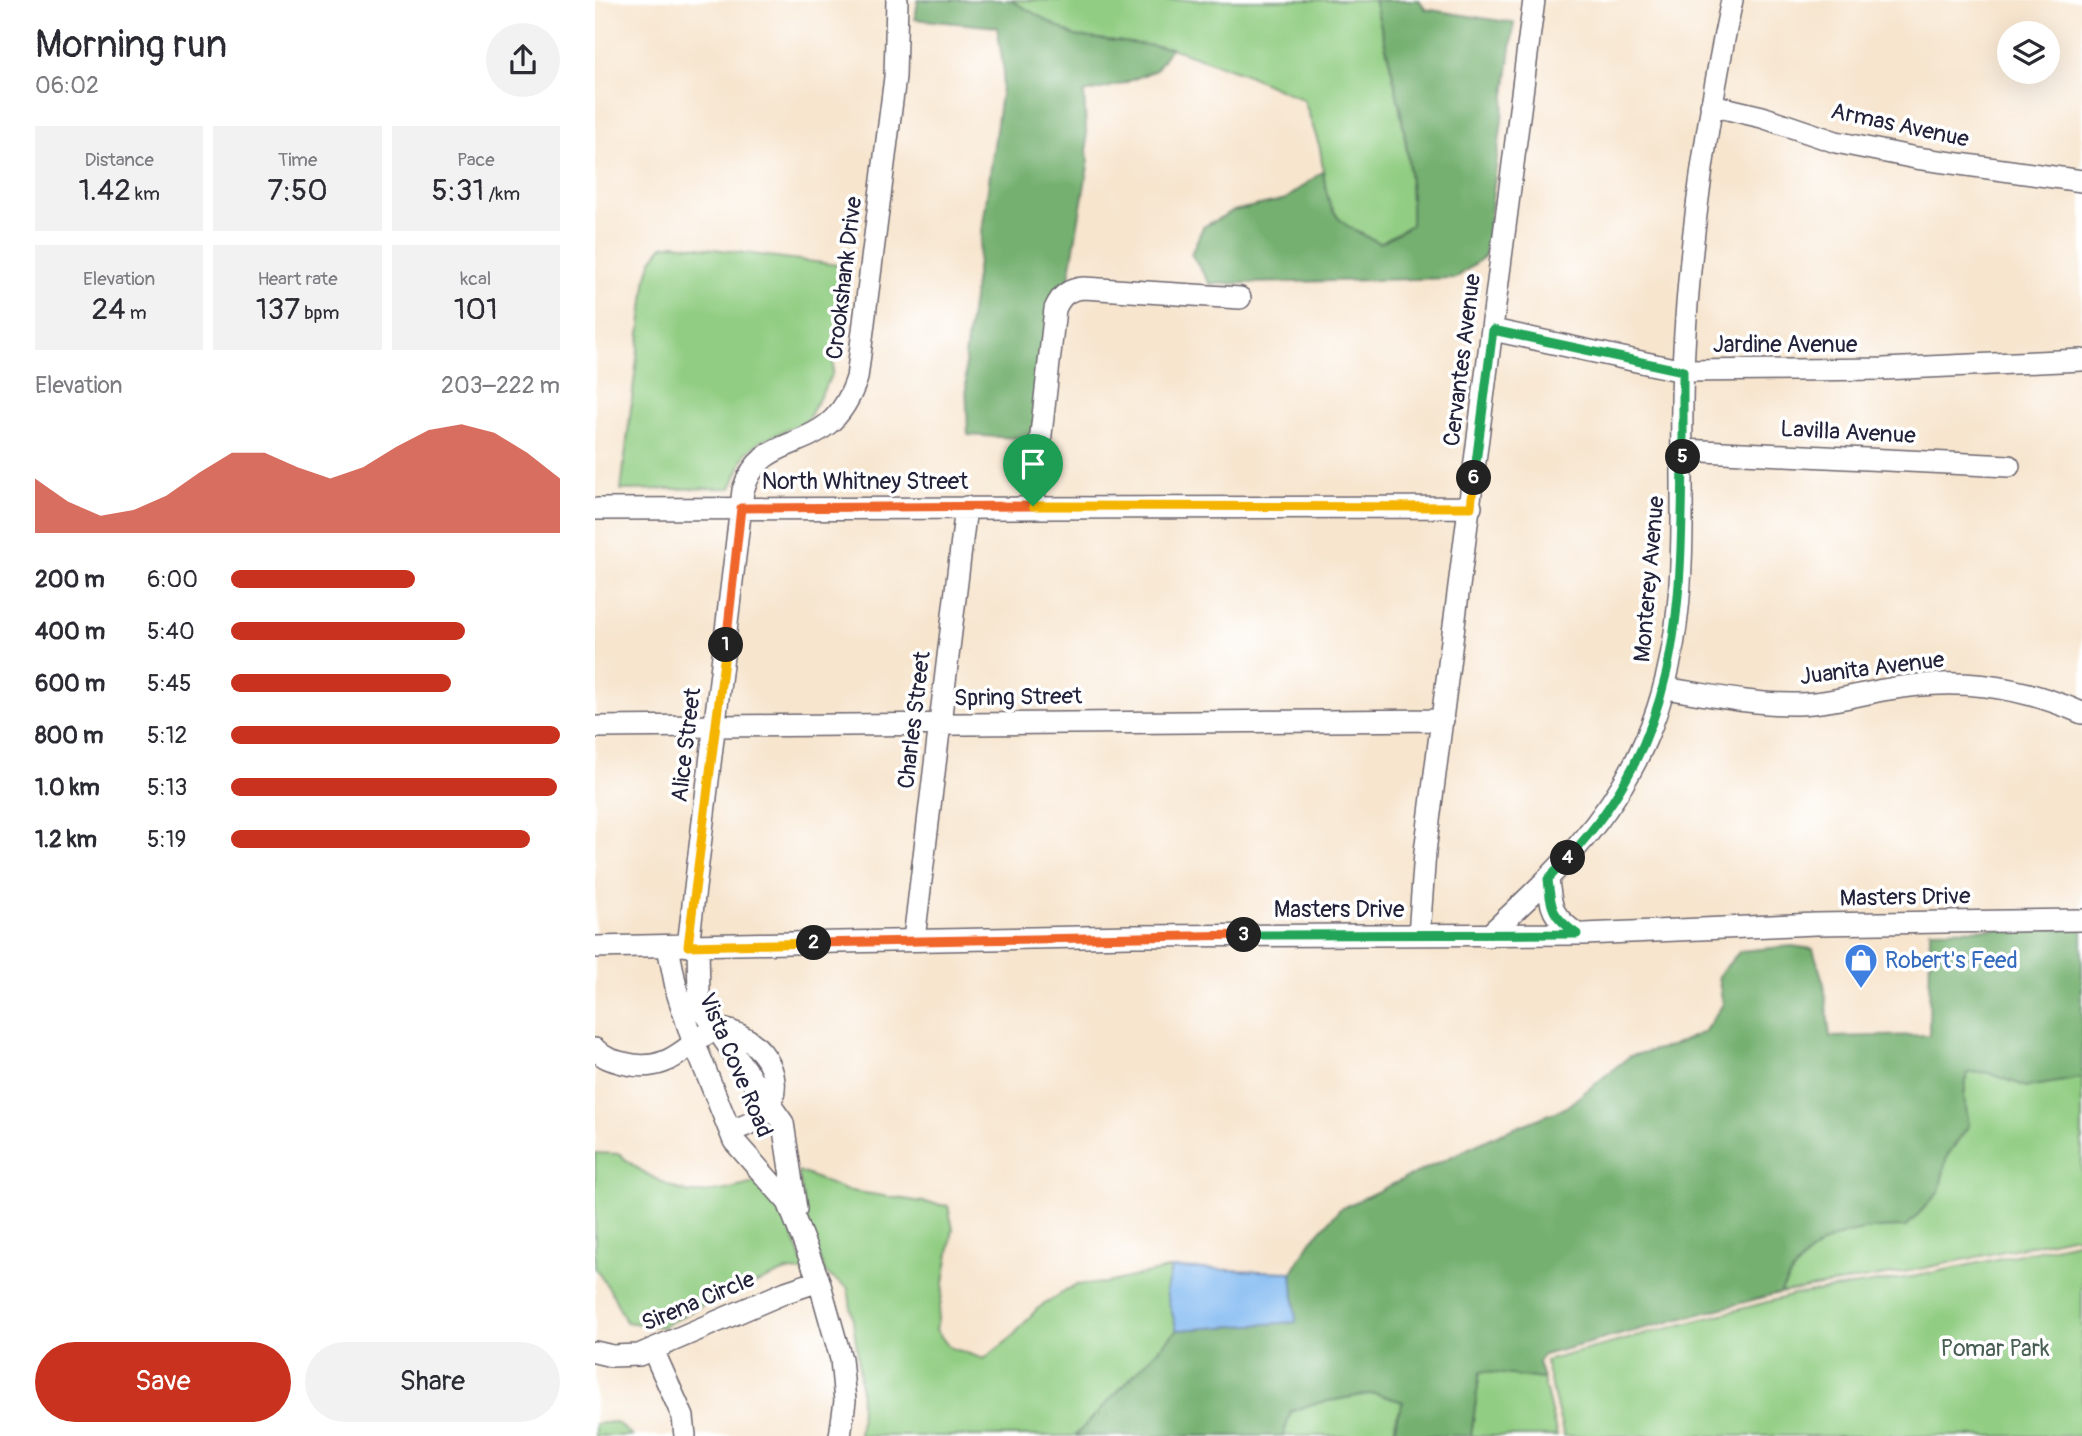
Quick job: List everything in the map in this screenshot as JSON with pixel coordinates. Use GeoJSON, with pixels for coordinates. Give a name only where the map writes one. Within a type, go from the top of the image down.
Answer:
{"type":"FeatureCollection","features":[{"type":"Feature","properties":{"kind":"street","name":"Crookshank Drive"},"geometry":{"type":"LineString","coordinates":[[741,508],[746,481],[755,465],[777,448],[826,427],[849,400],[857,378],[895,77],[897,0]]}},
{"type":"Feature","properties":{"kind":"street","name":"Cervantes Avenue"},"geometry":{"type":"LineString","coordinates":[[1419,935],[1425,852],[1534,0]]}},
{"type":"Feature","properties":{"kind":"street","name":"Monterey Avenue"},"geometry":{"type":"LineString","coordinates":[[1488,936],[1583,842],[1628,778],[1655,718],[1665,688],[1676,629],[1682,558],[1683,371],[1697,195],[1711,105],[1732,0]]}},
{"type":"Feature","properties":{"kind":"street","name":"Armas Avenue"},"geometry":{"type":"LineString","coordinates":[[1711,105],[1774,121],[1836,142],[1916,158],[2082,181]]}},
{"type":"Feature","properties":{"kind":"street"},"geometry":{"type":"LineString","coordinates":[[1033,506],[1055,309],[1062,297],[1075,289],[1084,288],[1240,298]]}},
{"type":"Feature","properties":{"kind":"street","name":"Jardine Avenue"},"geometry":{"type":"LineString","coordinates":[[1493,330],[1683,371],[1883,369],[2082,360]]}},
{"type":"Feature","properties":{"kind":"street","name":"Lavilla Avenue"},"geometry":{"type":"LineString","coordinates":[[1683,450],[2009,466]]}},
{"type":"Feature","properties":{"kind":"street","name":"Charles Street"},"geometry":{"type":"LineString","coordinates":[[914,939],[966,507]]}},
{"type":"Feature","properties":{"kind":"street","name":"North Whitney Street"},"geometry":{"type":"LineString","coordinates":[[595,509],[1471,507]]}},
{"type":"Feature","properties":{"kind":"street","name":"Alice Street"},"geometry":{"type":"LineString","coordinates":[[685,946],[741,508]]}},
{"type":"Feature","properties":{"kind":"street","name":"Juanita Avenue"},"geometry":{"type":"LineString","coordinates":[[1665,688],[1741,700],[1798,704],[1854,698],[1910,686],[1969,684],[2027,691],[2082,713]]}},
{"type":"Feature","properties":{"kind":"street","name":"Spring Street"},"geometry":{"type":"LineString","coordinates":[[595,727],[940,725],[1206,719],[1443,720]]}},
{"type":"Feature","properties":{"kind":"street"},"geometry":{"type":"LineString","coordinates":[[1548,879],[1550,906],[1557,920],[1577,934]]}},
{"type":"Feature","properties":{"kind":"street","name":"Masters Drive"},"geometry":{"type":"LineString","coordinates":[[595,947],[914,939],[1488,936],[1816,924],[2082,920]]}},
{"type":"Feature","properties":{"kind":"street","name":"Vista Cove Road"},"geometry":{"type":"LineString","coordinates":[[685,946],[699,996],[714,1029],[783,1124],[800,1228]]}},
{"type":"Feature","properties":{"kind":"street","name":"Vista Cove Road"},"geometry":{"type":"LineString","coordinates":[[685,946],[677,992],[694,1044],[730,1130],[744,1156],[770,1178],[788,1202],[800,1228],[833,1322],[841,1359],[845,1401],[840,1436]]}},
{"type":"Feature","properties":{"kind":"street"},"geometry":{"type":"LineString","coordinates":[[595,1049],[603,1058],[634,1066],[661,1065],[714,1029]]}},
{"type":"Feature","properties":{"kind":"street"},"geometry":{"type":"LineString","coordinates":[[730,1130],[746,1127],[762,1117],[771,1105]]}},
{"type":"Feature","properties":{"kind":"street","name":"Sirena Circle"},"geometry":{"type":"LineString","coordinates":[[595,1352],[612,1356],[639,1355],[786,1292],[819,1281]]}},
{"type":"Feature","properties":{"kind":"street"},"geometry":{"type":"LineString","coordinates":[[653,1350],[683,1417],[685,1436]]}},
{"type":"Feature","properties":{"kind":"green space"},"geometry":{"type":"Polygon","coordinates":[[[918,0],[1010,0],[1075,36],[1171,48],[1156,70],[1122,84],[1084,93],[1088,166],[1068,284],[1032,439],[968,435],[965,356],[1004,72],[997,27],[915,19],[918,0]]]}},
{"type":"Feature","properties":{"kind":"green space"},"geometry":{"type":"Polygon","coordinates":[[[1010,0],[1374,0],[1395,83],[1405,140],[1411,225],[1380,243],[1342,224],[1327,199],[1320,148],[1304,100],[1243,73],[1171,48],[1075,36],[1010,0]]]}},
{"type":"Feature","properties":{"kind":"green space"},"geometry":{"type":"Polygon","coordinates":[[[1374,0],[1419,0],[1425,9],[1514,23],[1485,256],[1456,278],[1210,284],[1191,254],[1203,227],[1233,211],[1286,199],[1323,171],[1333,210],[1338,218],[1354,230],[1380,243],[1411,225],[1406,140],[1374,0]]]}},
{"type":"Feature","properties":{"kind":"green space"},"geometry":{"type":"Polygon","coordinates":[[[675,244],[846,266],[832,374],[807,421],[761,441],[746,453],[731,488],[621,490],[647,276],[652,260],[663,246],[675,244]]]}},
{"type":"Feature","properties":{"kind":"green space"},"geometry":{"type":"Polygon","coordinates":[[[2082,928],[2082,1078],[2027,1087],[1986,1072],[1967,1073],[1964,1097],[1969,1125],[1947,1156],[1939,1192],[1906,1227],[1865,1229],[1848,1233],[1817,1248],[1791,1274],[1780,1293],[1543,1355],[1538,1362],[1543,1379],[1480,1371],[1471,1436],[1394,1436],[1397,1416],[1403,1402],[1374,1393],[1312,1404],[1291,1411],[1283,1436],[1075,1436],[1177,1330],[1296,1322],[1292,1272],[1311,1241],[1340,1209],[1497,1135],[1565,1108],[1630,1056],[1671,1046],[1704,1032],[1723,1004],[1718,976],[1740,951],[1792,946],[1813,949],[1824,984],[1830,1037],[1929,1035],[1930,930],[2082,928]]]}},
{"type":"Feature","properties":{"kind":"green space"},"geometry":{"type":"Polygon","coordinates":[[[1986,1072],[2027,1087],[2082,1078],[2082,1237],[2075,1236],[1915,1270],[1780,1293],[1791,1274],[1817,1248],[1848,1233],[1865,1229],[1906,1227],[1939,1192],[1947,1156],[1969,1125],[1964,1097],[1967,1073],[1986,1072]]]}},
{"type":"Feature","properties":{"kind":"green space"},"geometry":{"type":"Polygon","coordinates":[[[595,1153],[620,1154],[653,1178],[691,1193],[736,1188],[761,1181],[781,1206],[807,1272],[786,1271],[703,1305],[662,1327],[626,1322],[612,1293],[595,1268],[595,1153]]]}},
{"type":"Feature","properties":{"kind":"green space"},"geometry":{"type":"Polygon","coordinates":[[[798,1171],[845,1190],[948,1206],[953,1229],[936,1330],[949,1347],[984,1359],[1011,1338],[1037,1309],[1075,1285],[1106,1283],[1171,1268],[1166,1292],[1177,1330],[1075,1436],[859,1436],[860,1380],[848,1288],[825,1273],[808,1226],[798,1171]]]}},
{"type":"Feature","properties":{"kind":"green space","name":"Pomar Park"},"geometry":{"type":"Polygon","coordinates":[[[2077,1242],[2082,1244],[2082,1436],[1564,1436],[1545,1361],[1794,1295],[1917,1276],[2077,1242]]]}},
{"type":"Feature","properties":{"kind":"green space"},"geometry":{"type":"Polygon","coordinates":[[[1480,1371],[1543,1379],[1557,1436],[1471,1436],[1480,1371]]]}},
{"type":"Feature","properties":{"kind":"green space"},"geometry":{"type":"Polygon","coordinates":[[[1374,1393],[1404,1402],[1396,1416],[1394,1436],[1283,1436],[1291,1412],[1312,1404],[1374,1393]]]}},
{"type":"Feature","properties":{"kind":"green space"},"geometry":{"type":"Polygon","coordinates":[[[616,1422],[632,1436],[595,1436],[595,1424],[616,1422]]]}},
{"type":"Feature","properties":{"kind":"water"},"geometry":{"type":"Polygon","coordinates":[[[1171,1268],[1292,1272],[1296,1322],[1177,1330],[1166,1292],[1171,1268]]]}},
{"type":"Feature","properties":{"kind":"place","name":"Robert's Feed"},"geometry":{"type":"Point","coordinates":[1861,990]}},
{"type":"Feature","properties":{"kind":"route"},"geometry":{"type":"LineString","coordinates":[[1493,330],[1683,371],[1682,558],[1672,655],[1655,718],[1628,778],[1583,842],[1548,879],[1550,906],[1557,920],[1577,934],[1131,936],[688,946],[733,592],[741,508],[1033,506],[1471,507],[1493,330]]}}]}
